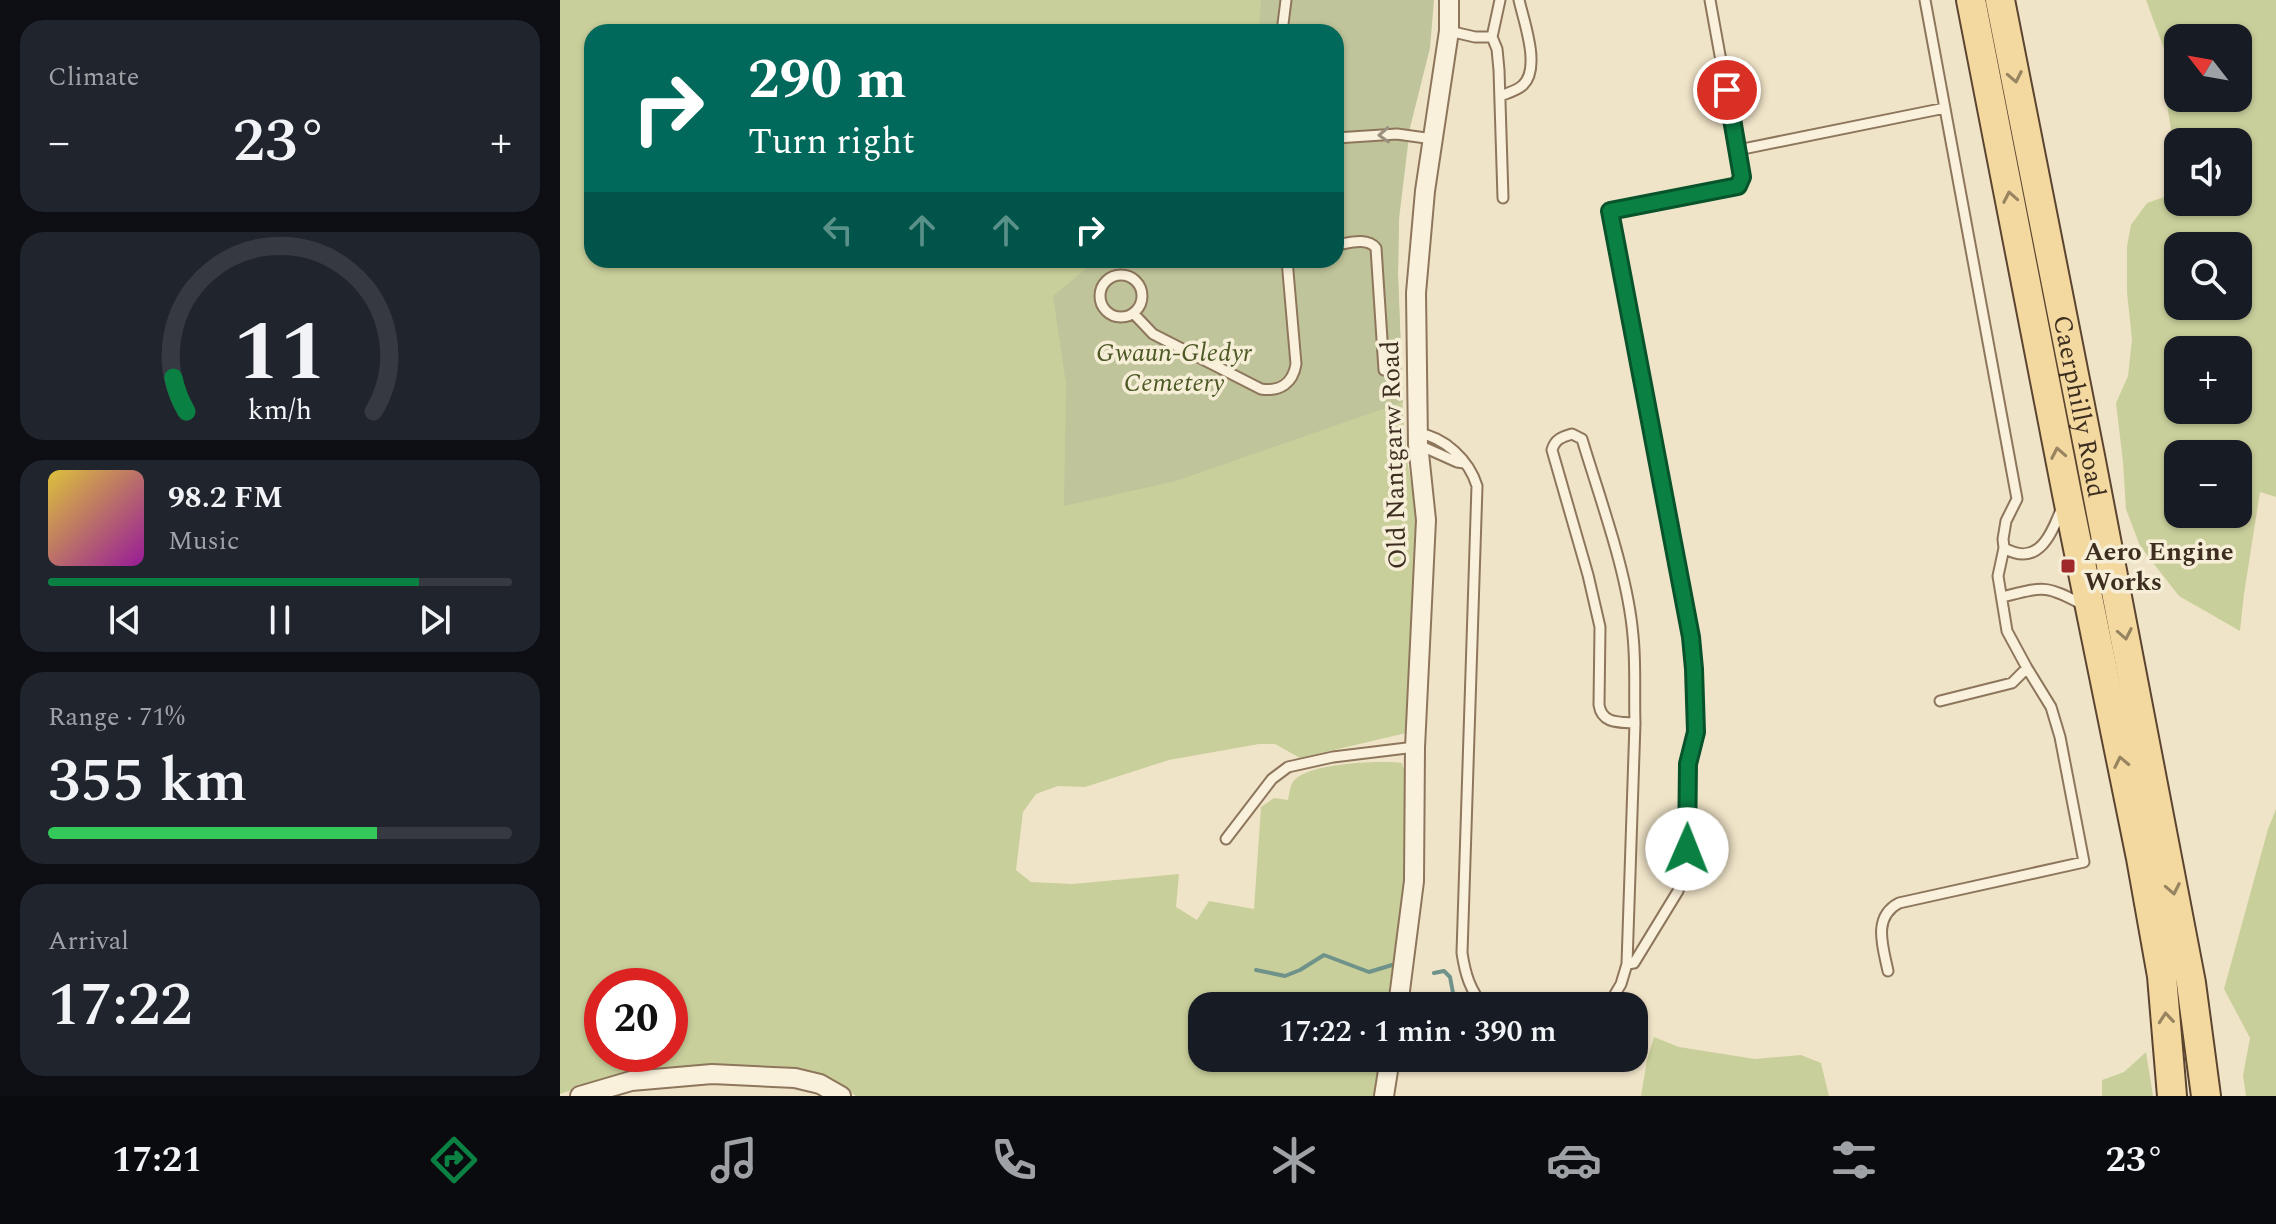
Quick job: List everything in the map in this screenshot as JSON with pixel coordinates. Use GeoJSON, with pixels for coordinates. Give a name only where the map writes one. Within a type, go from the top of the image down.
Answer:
{"type":"FeatureCollection","features":[{"type":"Feature","properties":{"kind":"main road","name":"Caerphilly Road"},"geometry":{"type":"LineString","coordinates":[[1971,0],[2141,858],[2162,976],[2172,1096]]}},
{"type":"Feature","properties":{"kind":"main road","name":"Caerphilly Road"},"geometry":{"type":"LineString","coordinates":[[2000,0],[2191,983],[2206,1096]]}},
{"type":"Feature","properties":{"kind":"street","name":"Old Nantgarw Road"},"geometry":{"type":"LineString","coordinates":[[1400,992],[1414,881],[1415,747],[1426,520],[1418,439],[1416,293],[1424,205],[1449,31],[1449,0]]}},
{"type":"Feature","properties":{"kind":"street"},"geometry":{"type":"LineString","coordinates":[[1384,1096],[1388,1072]]}},
{"type":"Feature","properties":{"kind":"street"},"geometry":{"type":"LineString","coordinates":[[580,1096],[631,1081],[712,1074],[795,1078],[820,1084],[841,1096]]}},
{"type":"Feature","properties":{"kind":"lane"},"geometry":{"type":"LineString","coordinates":[[1283,24],[1286,0]]}},
{"type":"Feature","properties":{"kind":"lane"},"geometry":{"type":"LineString","coordinates":[[1500,0],[1492,37],[1497,49],[1503,198]]}},
{"type":"Feature","properties":{"kind":"lane"},"geometry":{"type":"LineString","coordinates":[[1500,96],[1521,87],[1531,66],[1519,0]]}},
{"type":"Feature","properties":{"kind":"lane"},"geometry":{"type":"LineString","coordinates":[[1627,964],[1634,963],[1649,942],[1678,891],[1685,868],[1688,764],[1696,732],[1695,685],[1691,637],[1610,211],[1738,186],[1742,177],[1738,150],[1710,0]]}},
{"type":"Feature","properties":{"kind":"lane"},"geometry":{"type":"LineString","coordinates":[[1888,971],[1880,927],[1889,908],[1899,903],[2084,862],[2051,707],[2007,631],[1998,576],[2006,521],[2017,499],[1925,0]]}},
{"type":"Feature","properties":{"kind":"lane"},"geometry":{"type":"LineString","coordinates":[[1449,31],[1492,37]]}},
{"type":"Feature","properties":{"kind":"lane"},"geometry":{"type":"LineString","coordinates":[[1738,150],[1945,108]]}},
{"type":"Feature","properties":{"kind":"lane"},"geometry":{"type":"LineString","coordinates":[[1344,137],[1397,134],[1433,139]]}},
{"type":"Feature","properties":{"kind":"lane"},"geometry":{"type":"LineString","coordinates":[[1344,244],[1366,241],[1376,248],[1384,370]]}},
{"type":"Feature","properties":{"kind":"lane"},"geometry":{"type":"LineString","coordinates":[[1134,314],[1153,334],[1258,387],[1268,390],[1283,387],[1292,377],[1296,364],[1288,268]]}},
{"type":"Feature","properties":{"kind":"lane"},"geometry":{"type":"LineString","coordinates":[[1121,275],[1139,284],[1142,303],[1134,314],[1115,317],[1104,309],[1100,296],[1109,279],[1121,275]]}},
{"type":"Feature","properties":{"kind":"lane"},"geometry":{"type":"LineString","coordinates":[[1616,992],[1627,964],[1635,723],[1633,637],[1619,565],[1582,439],[1572,434],[1559,438],[1552,450],[1600,627],[1600,714],[1605,719],[1635,723]]}},
{"type":"Feature","properties":{"kind":"lane"},"geometry":{"type":"LineString","coordinates":[[1418,439],[1464,463],[1472,471],[1477,486],[1462,953],[1474,992]]}},
{"type":"Feature","properties":{"kind":"lane"},"geometry":{"type":"LineString","coordinates":[[2004,548],[2011,552],[2040,548],[2051,534],[2067,494]]}},
{"type":"Feature","properties":{"kind":"lane"},"geometry":{"type":"LineString","coordinates":[[2002,597],[2047,588],[2090,609]]}},
{"type":"Feature","properties":{"kind":"lane"},"geometry":{"type":"LineString","coordinates":[[1940,701],[2012,683],[2027,668]]}},
{"type":"Feature","properties":{"kind":"lane"},"geometry":{"type":"LineString","coordinates":[[1226,839],[1272,779],[1288,767],[1333,757],[1415,747]]}},
{"type":"Feature","properties":{"kind":"green space"},"geometry":{"type":"Polygon","coordinates":[[[560,0],[1281,0],[1278,24],[584,24],[584,268],[1087,268],[1054,296],[1386,299],[1399,219],[1403,418],[1416,509],[1417,569],[1406,733],[1300,758],[1275,744],[1259,744],[1169,760],[1085,787],[1058,786],[1036,794],[1023,812],[1016,870],[1031,882],[1073,884],[1179,874],[1176,907],[1197,920],[1209,901],[1254,909],[1261,807],[1274,798],[1288,800],[1293,782],[1312,771],[1362,763],[1402,763],[1408,806],[1408,857],[1389,992],[1188,992],[1188,1072],[1379,1072],[1376,1096],[856,1096],[833,1080],[811,1071],[688,1068],[688,968],[584,968],[584,1072],[643,1072],[613,1077],[560,1094],[560,0]]]}},
{"type":"Feature","properties":{"kind":"green space","name":"Gwaun-Gledyr Cemetery"},"geometry":{"type":"Polygon","coordinates":[[[1261,0],[1434,0],[1430,48],[1410,128],[1399,219],[1403,402],[1176,481],[1064,506],[1066,384],[1053,296],[1086,268],[1344,268],[1344,24],[1260,24],[1261,0]]]}},
{"type":"Feature","properties":{"kind":"green space"},"geometry":{"type":"Polygon","coordinates":[[[2146,0],[2276,0],[2276,497],[2260,492],[2240,631],[2179,596],[2140,546],[2126,509],[2116,403],[2128,376],[2132,339],[2127,293],[2127,246],[2131,225],[2147,203],[2164,197],[2164,216],[2252,216],[2252,128],[2171,128],[2168,112],[2252,112],[2252,24],[2164,24],[2164,49],[2146,0]]]}},
{"type":"Feature","properties":{"kind":"green space"},"geometry":{"type":"Polygon","coordinates":[[[2276,809],[2276,1096],[2246,1096],[2243,1075],[2250,1038],[2224,989],[2276,809]]]}},
{"type":"Feature","properties":{"kind":"green space"},"geometry":{"type":"Polygon","coordinates":[[[1654,1037],[1679,1047],[1755,1059],[1801,1055],[1821,1063],[1829,1096],[1641,1096],[1645,1072],[1648,1072],[1648,1057],[1654,1037]]]}},
{"type":"Feature","properties":{"kind":"green space"},"geometry":{"type":"Polygon","coordinates":[[[2146,1052],[2153,1096],[2102,1096],[2102,1080],[2124,1072],[2146,1052]]]}},
{"type":"Feature","properties":{"kind":"waterway"},"geometry":{"type":"LineString","coordinates":[[1256,970],[1285,976],[1324,955],[1369,972],[1392,965]]}},
{"type":"Feature","properties":{"kind":"waterway"},"geometry":{"type":"LineString","coordinates":[[1434,973],[1444,971],[1450,977],[1453,992]]}},
{"type":"Feature","properties":{"kind":"place","name":"Aero Engine Works"},"geometry":{"type":"Point","coordinates":[2068,566]}},
{"type":"Feature","properties":{"kind":"route"},"geometry":{"type":"LineString","coordinates":[[1687,849],[1688,764],[1696,732],[1691,637],[1610,211],[1738,186],[1742,177],[1727,90]]}}]}
